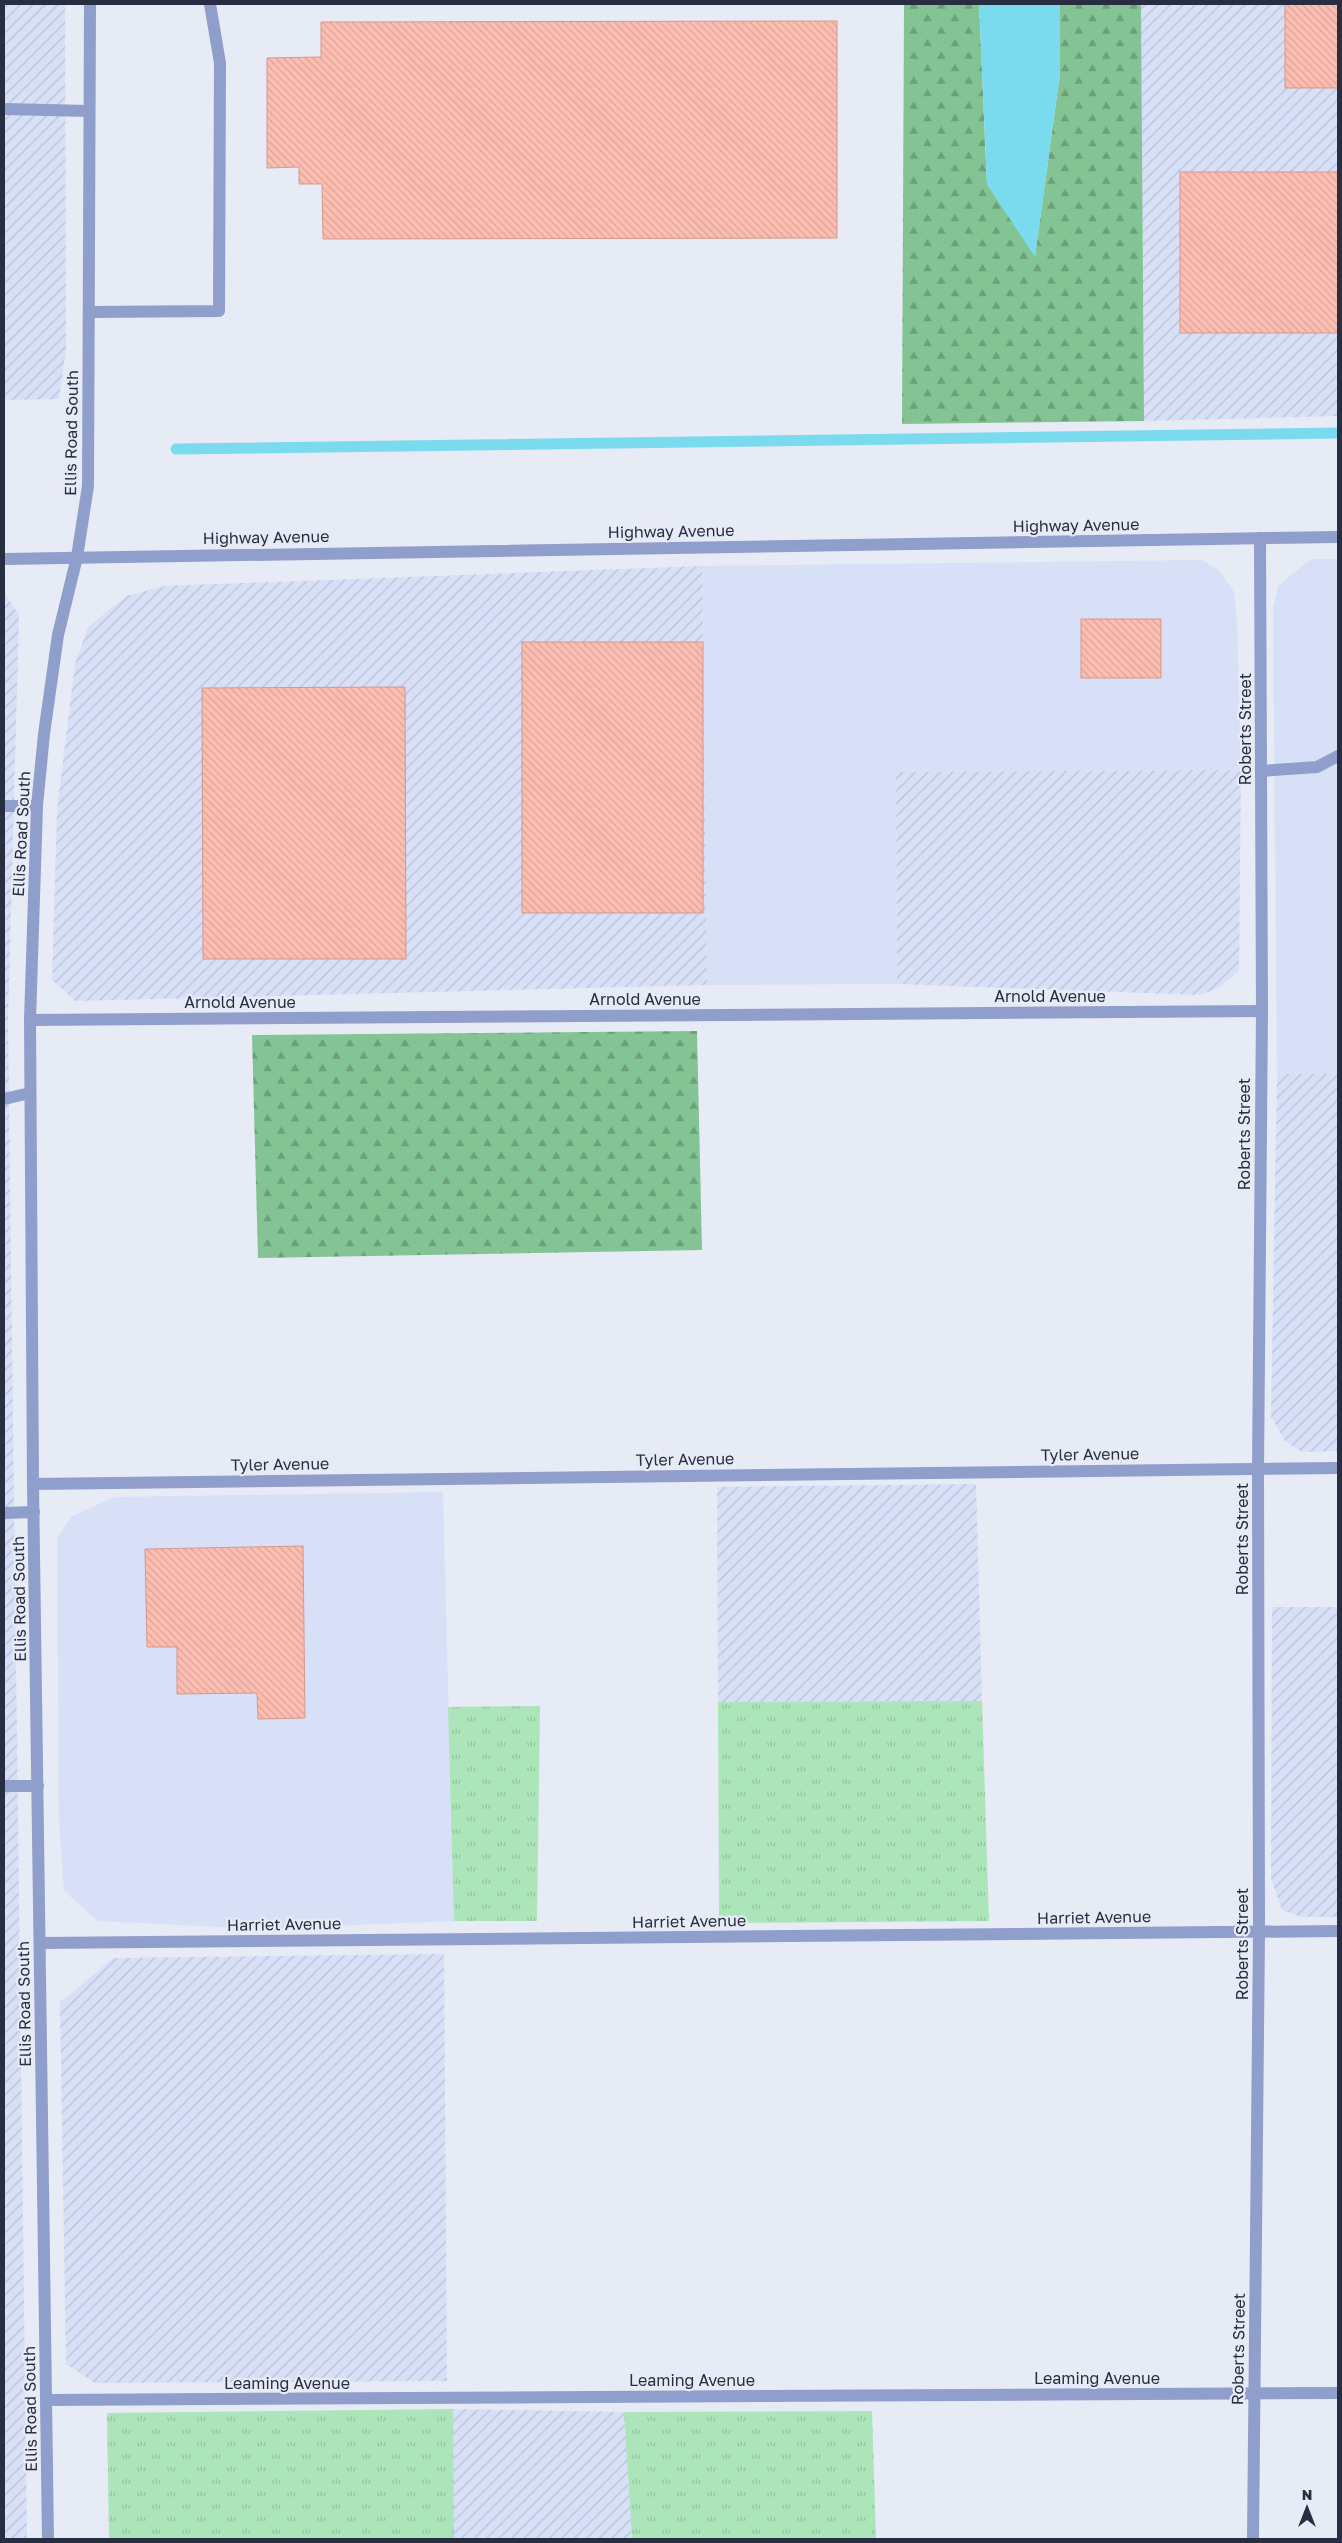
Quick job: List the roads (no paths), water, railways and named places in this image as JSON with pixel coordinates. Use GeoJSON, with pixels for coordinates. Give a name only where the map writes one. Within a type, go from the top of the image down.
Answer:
{"type":"FeatureCollection","features":[{"type":"Feature","properties":{"kind":"street","name":"Ellis Road South"},"geometry":{"type":"LineString","coordinates":[[48,2539],[33,1484],[30,1020],[38,806],[58,635],[77,556],[88,486],[90,4]]}},
{"type":"Feature","properties":{"kind":"street"},"geometry":{"type":"LineString","coordinates":[[89,312],[219,311],[220,63],[210,4]]}},
{"type":"Feature","properties":{"kind":"street"},"geometry":{"type":"LineString","coordinates":[[4,109],[89,111]]}},
{"type":"Feature","properties":{"kind":"street","name":"Highway Avenue"},"geometry":{"type":"LineString","coordinates":[[4,559],[77,556],[1338,537]]}},
{"type":"Feature","properties":{"kind":"street","name":"Roberts Street"},"geometry":{"type":"LineString","coordinates":[[1253,2539],[1259,1932],[1258,1469],[1262,1011],[1260,538]]}},
{"type":"Feature","properties":{"kind":"street"},"geometry":{"type":"LineString","coordinates":[[1261,770],[1318,767],[1338,756]]}},
{"type":"Feature","properties":{"kind":"street"},"geometry":{"type":"LineString","coordinates":[[4,806],[38,806]]}},
{"type":"Feature","properties":{"kind":"street","name":"Arnold Avenue"},"geometry":{"type":"LineString","coordinates":[[30,1020],[1262,1011]]}},
{"type":"Feature","properties":{"kind":"street"},"geometry":{"type":"LineString","coordinates":[[4,1099],[30,1092]]}},
{"type":"Feature","properties":{"kind":"street","name":"Tyler Avenue"},"geometry":{"type":"LineString","coordinates":[[33,1484],[1338,1468]]}},
{"type":"Feature","properties":{"kind":"street"},"geometry":{"type":"LineString","coordinates":[[4,1514],[34,1512]]}},
{"type":"Feature","properties":{"kind":"street"},"geometry":{"type":"LineString","coordinates":[[4,1786],[38,1786]]}},
{"type":"Feature","properties":{"kind":"street","name":"Harriet Avenue"},"geometry":{"type":"LineString","coordinates":[[40,1943],[1338,1931]]}},
{"type":"Feature","properties":{"kind":"street","name":"Leaming Avenue"},"geometry":{"type":"LineString","coordinates":[[46,2400],[1338,2393]]}},
{"type":"Feature","properties":{"kind":"water"},"geometry":{"type":"Polygon","coordinates":[[[979,4],[1060,4],[1060,73],[1035,257],[987,184],[979,4]]]}},
{"type":"Feature","properties":{"kind":"waterway"},"geometry":{"type":"LineString","coordinates":[[176,449],[1338,433]]}}]}
